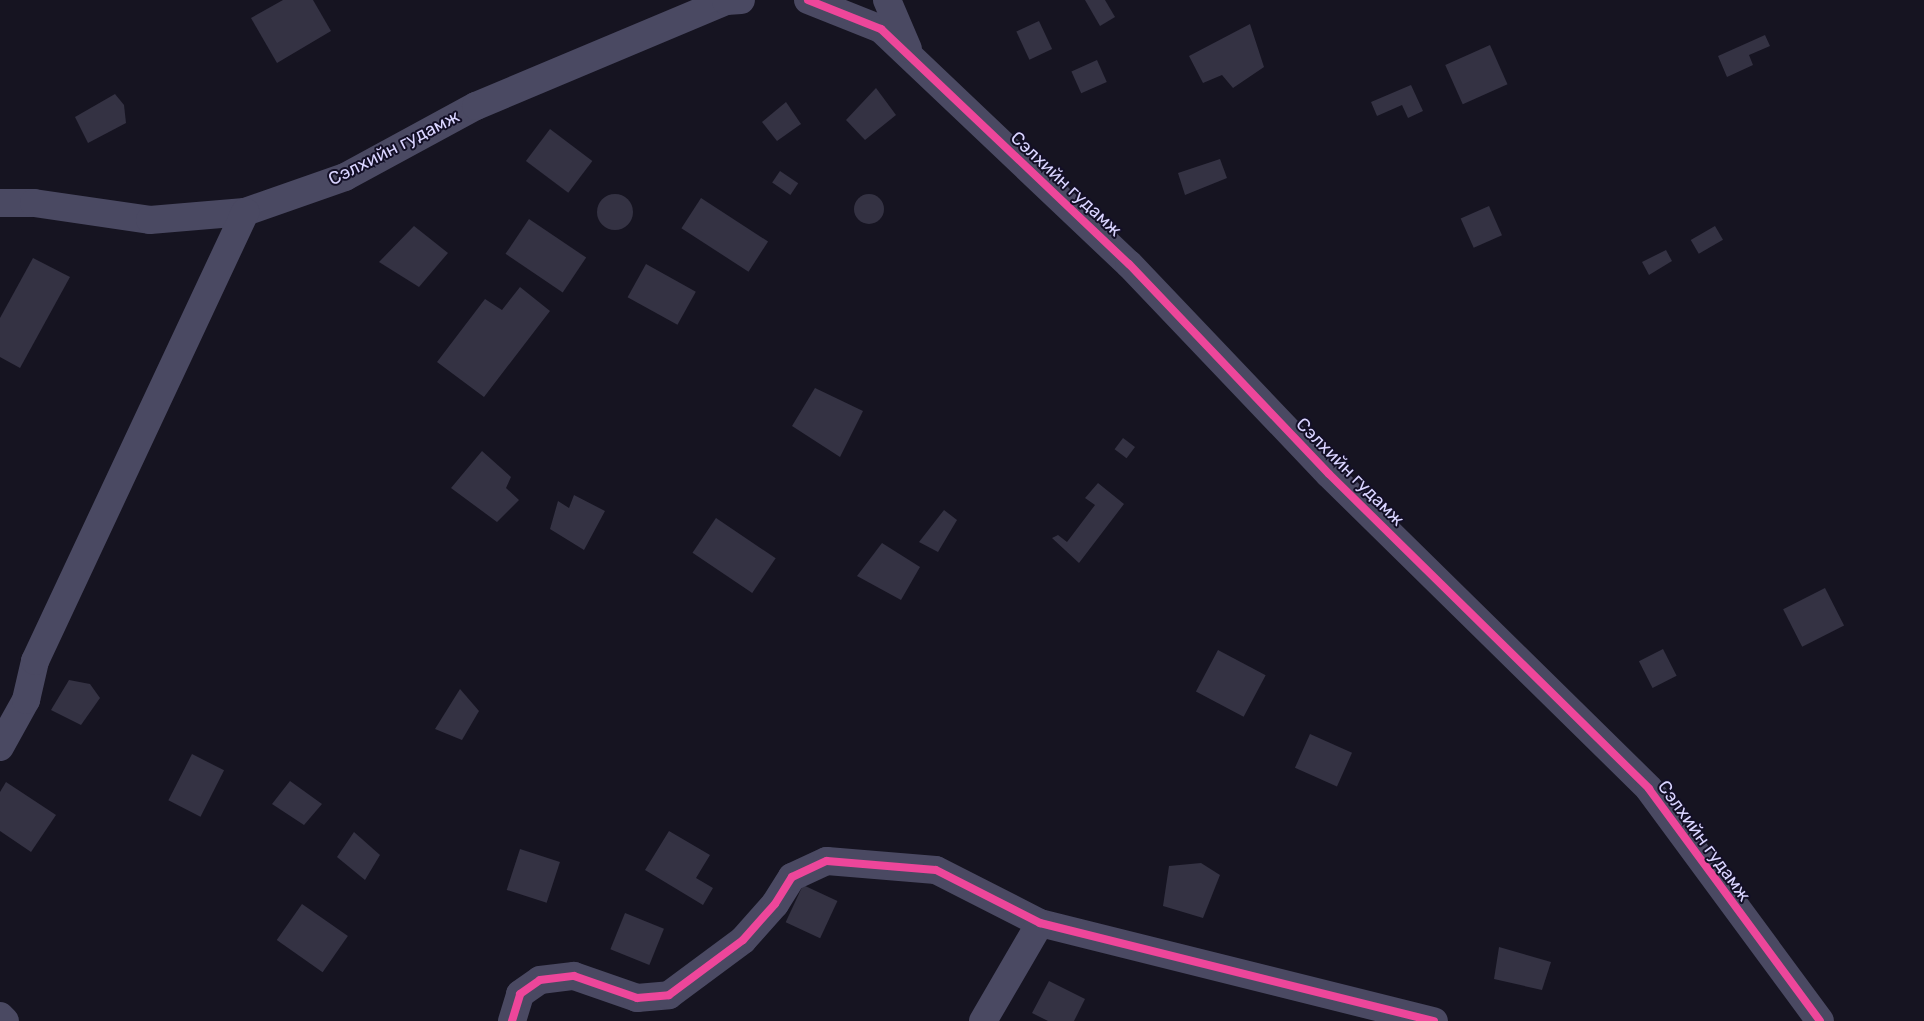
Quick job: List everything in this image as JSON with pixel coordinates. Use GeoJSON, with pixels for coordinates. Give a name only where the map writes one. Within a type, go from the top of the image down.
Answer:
{"type":"FeatureCollection","features":[{"type":"Feature","properties":{"kind":"street","name":"Сэлхийн гудамж"},"geometry":{"type":"LineString","coordinates":[[0,203],[34,203],[150,220],[245,212],[345,177],[476,106],[726,1],[741,0]]}},
{"type":"Feature","properties":{"kind":"street","name":"Сэлхийн гудамж"},"geometry":{"type":"LineString","coordinates":[[808,0],[880,29],[1129,264],[1329,474],[1649,790],[1820,1021]]}},
{"type":"Feature","properties":{"kind":"street"},"geometry":{"type":"LineString","coordinates":[[887,0],[912,60]]}},
{"type":"Feature","properties":{"kind":"street"},"geometry":{"type":"LineString","coordinates":[[0,747],[26,700],[36,661],[245,212]]}},
{"type":"Feature","properties":{"kind":"street"},"geometry":{"type":"LineString","coordinates":[[512,1021],[520,994],[540,980],[574,976],[637,998],[669,995],[742,940],[775,904],[792,877],[827,861],[936,870],[1040,923],[1434,1021]]}},
{"type":"Feature","properties":{"kind":"street"},"geometry":{"type":"LineString","coordinates":[[983,1021],[1040,923]]}},
{"type":"Feature","properties":{"kind":"street"},"geometry":{"type":"LineString","coordinates":[[0,1016],[5,1021]]}},
{"type":"Feature","properties":{"kind":"building"},"geometry":{"type":"Polygon","coordinates":[[[283,0],[313,0],[331,31],[277,63],[251,18],[283,0]]]}},
{"type":"Feature","properties":{"kind":"building"},"geometry":{"type":"Polygon","coordinates":[[[1085,0],[1105,0],[1115,17],[1100,26],[1085,0]]]}},
{"type":"Feature","properties":{"kind":"building"},"geometry":{"type":"Polygon","coordinates":[[[1039,21],[1052,49],[1029,60],[1016,32],[1039,21]]]}},
{"type":"Feature","properties":{"kind":"building"},"geometry":{"type":"Polygon","coordinates":[[[1250,24],[1264,67],[1233,88],[1222,75],[1203,83],[1189,56],[1250,24]]]}},
{"type":"Feature","properties":{"kind":"building"},"geometry":{"type":"Polygon","coordinates":[[[1765,35],[1770,46],[1749,55],[1753,65],[1727,77],[1718,56],[1765,35]]]}},
{"type":"Feature","properties":{"kind":"building"},"geometry":{"type":"Polygon","coordinates":[[[1490,45],[1507,84],[1463,104],[1445,65],[1490,45]]]}},
{"type":"Feature","properties":{"kind":"building"},"geometry":{"type":"Polygon","coordinates":[[[1097,60],[1107,82],[1081,93],[1071,71],[1097,60]]]}},
{"type":"Feature","properties":{"kind":"building"},"geometry":{"type":"Polygon","coordinates":[[[1411,85],[1423,111],[1408,118],[1402,105],[1377,116],[1371,102],[1411,85]]]}},
{"type":"Feature","properties":{"kind":"building"},"geometry":{"type":"Polygon","coordinates":[[[876,88],[896,115],[865,140],[846,120],[876,88]]]}},
{"type":"Feature","properties":{"kind":"building"},"geometry":{"type":"Polygon","coordinates":[[[115,94],[124,105],[126,123],[88,143],[75,117],[115,94]]]}},
{"type":"Feature","properties":{"kind":"building"},"geometry":{"type":"Polygon","coordinates":[[[786,102],[801,124],[777,141],[762,122],[786,102]]]}},
{"type":"Feature","properties":{"kind":"building"},"geometry":{"type":"Polygon","coordinates":[[[550,129],[592,161],[568,193],[526,161],[550,129]]]}},
{"type":"Feature","properties":{"kind":"building"},"geometry":{"type":"Polygon","coordinates":[[[1220,159],[1227,178],[1185,195],[1178,173],[1220,159]]]}},
{"type":"Feature","properties":{"kind":"building"},"geometry":{"type":"Polygon","coordinates":[[[780,171],[798,183],[790,195],[772,183],[780,171]]]}},
{"type":"Feature","properties":{"kind":"building"},"geometry":{"type":"Polygon","coordinates":[[[615,194],[622,195],[628,199],[632,205],[632,219],[628,225],[622,229],[615,230],[608,229],[602,225],[598,219],[597,212],[598,205],[602,199],[608,195],[615,194]]]}},
{"type":"Feature","properties":{"kind":"building"},"geometry":{"type":"Polygon","coordinates":[[[869,194],[880,198],[884,209],[880,220],[869,224],[858,220],[854,209],[858,198],[869,194]]]}},
{"type":"Feature","properties":{"kind":"building"},"geometry":{"type":"Polygon","coordinates":[[[701,198],[768,242],[748,272],[681,228],[701,198]]]}},
{"type":"Feature","properties":{"kind":"building"},"geometry":{"type":"Polygon","coordinates":[[[1489,206],[1502,235],[1474,248],[1461,219],[1489,206]]]}},
{"type":"Feature","properties":{"kind":"building"},"geometry":{"type":"Polygon","coordinates":[[[529,219],[586,258],[563,292],[506,254],[529,219]]]}},
{"type":"Feature","properties":{"kind":"building"},"geometry":{"type":"Polygon","coordinates":[[[414,226],[448,253],[419,287],[379,262],[414,226]]]}},
{"type":"Feature","properties":{"kind":"building"},"geometry":{"type":"Polygon","coordinates":[[[1715,226],[1723,240],[1699,254],[1691,240],[1715,226]]]}},
{"type":"Feature","properties":{"kind":"building"},"geometry":{"type":"Polygon","coordinates":[[[1666,250],[1672,261],[1649,275],[1642,262],[1666,250]]]}},
{"type":"Feature","properties":{"kind":"building"},"geometry":{"type":"Polygon","coordinates":[[[33,258],[70,277],[20,368],[0,357],[0,318],[33,258]]]}},
{"type":"Feature","properties":{"kind":"building"},"geometry":{"type":"Polygon","coordinates":[[[646,264],[696,292],[677,325],[628,297],[646,264]]]}},
{"type":"Feature","properties":{"kind":"building"},"geometry":{"type":"Polygon","coordinates":[[[520,287],[550,311],[484,397],[437,362],[485,299],[502,310],[520,287]]]}},
{"type":"Feature","properties":{"kind":"building"},"geometry":{"type":"Polygon","coordinates":[[[815,388],[863,411],[840,457],[792,426],[815,388]]]}},
{"type":"Feature","properties":{"kind":"building"},"geometry":{"type":"Polygon","coordinates":[[[1123,438],[1135,447],[1127,458],[1115,449],[1123,438]]]}},
{"type":"Feature","properties":{"kind":"building"},"geometry":{"type":"Polygon","coordinates":[[[482,451],[511,477],[506,488],[519,500],[497,522],[451,488],[482,451]]]}},
{"type":"Feature","properties":{"kind":"building"},"geometry":{"type":"Polygon","coordinates":[[[1098,483],[1124,504],[1079,563],[1052,538],[1058,535],[1067,542],[1095,505],[1085,498],[1098,483]]]}},
{"type":"Feature","properties":{"kind":"building"},"geometry":{"type":"Polygon","coordinates":[[[574,495],[605,511],[584,550],[550,529],[558,501],[569,508],[574,495]]]}},
{"type":"Feature","properties":{"kind":"building"},"geometry":{"type":"Polygon","coordinates":[[[944,510],[957,520],[938,552],[919,542],[944,510]]]}},
{"type":"Feature","properties":{"kind":"building"},"geometry":{"type":"Polygon","coordinates":[[[716,518],[776,558],[752,593],[693,553],[716,518]]]}},
{"type":"Feature","properties":{"kind":"building"},"geometry":{"type":"Polygon","coordinates":[[[882,543],[920,567],[901,600],[857,576],[882,543]]]}},
{"type":"Feature","properties":{"kind":"building"},"geometry":{"type":"Polygon","coordinates":[[[1825,588],[1844,625],[1802,647],[1783,609],[1825,588]]]}},
{"type":"Feature","properties":{"kind":"building"},"geometry":{"type":"Polygon","coordinates":[[[1663,649],[1677,676],[1653,688],[1639,661],[1663,649]]]}},
{"type":"Feature","properties":{"kind":"building"},"geometry":{"type":"Polygon","coordinates":[[[1218,650],[1266,675],[1244,717],[1196,691],[1218,650]]]}},
{"type":"Feature","properties":{"kind":"building"},"geometry":{"type":"Polygon","coordinates":[[[69,680],[90,684],[100,698],[81,725],[51,710],[69,680]]]}},
{"type":"Feature","properties":{"kind":"building"},"geometry":{"type":"Polygon","coordinates":[[[460,689],[479,711],[462,740],[435,729],[460,689]]]}},
{"type":"Feature","properties":{"kind":"building"},"geometry":{"type":"Polygon","coordinates":[[[1310,734],[1352,753],[1337,787],[1295,768],[1310,734]]]}},
{"type":"Feature","properties":{"kind":"building"},"geometry":{"type":"Polygon","coordinates":[[[192,754],[224,770],[200,817],[168,800],[192,754]]]}},
{"type":"Feature","properties":{"kind":"building"},"geometry":{"type":"Polygon","coordinates":[[[290,781],[322,804],[304,825],[272,804],[290,781]]]}},
{"type":"Feature","properties":{"kind":"building"},"geometry":{"type":"Polygon","coordinates":[[[6,782],[56,815],[31,852],[0,831],[0,792],[6,782]]]}},
{"type":"Feature","properties":{"kind":"building"},"geometry":{"type":"Polygon","coordinates":[[[669,831],[710,855],[696,878],[713,888],[703,905],[645,870],[669,831]]]}},
{"type":"Feature","properties":{"kind":"building"},"geometry":{"type":"Polygon","coordinates":[[[354,832],[380,855],[365,880],[337,857],[354,832]]]}},
{"type":"Feature","properties":{"kind":"building"},"geometry":{"type":"Polygon","coordinates":[[[520,849],[560,862],[547,903],[507,890],[520,849]]]}},
{"type":"Feature","properties":{"kind":"building"},"geometry":{"type":"Polygon","coordinates":[[[1201,863],[1220,875],[1203,918],[1163,906],[1169,866],[1201,863]]]}},
{"type":"Feature","properties":{"kind":"building"},"geometry":{"type":"Polygon","coordinates":[[[803,885],[837,901],[820,938],[786,922],[803,885]]]}},
{"type":"Feature","properties":{"kind":"building"},"geometry":{"type":"Polygon","coordinates":[[[302,904],[348,936],[323,972],[277,940],[302,904]]]}},
{"type":"Feature","properties":{"kind":"building"},"geometry":{"type":"Polygon","coordinates":[[[625,913],[664,929],[649,965],[610,949],[625,913]]]}},
{"type":"Feature","properties":{"kind":"building"},"geometry":{"type":"Polygon","coordinates":[[[1499,947],[1551,962],[1542,990],[1494,979],[1499,947]]]}},
{"type":"Feature","properties":{"kind":"building"},"geometry":{"type":"Polygon","coordinates":[[[1049,981],[1085,999],[1074,1021],[1048,1021],[1032,1013],[1049,981]]]}},
{"type":"Feature","properties":{"kind":"cycle path"},"geometry":{"type":"LineString","coordinates":[[808,0],[881,29],[1129,264],[1329,474],[1649,789],[1820,1021]]}},
{"type":"Feature","properties":{"kind":"cycle path"},"geometry":{"type":"LineString","coordinates":[[512,1021],[520,994],[540,980],[574,976],[637,998],[669,995],[743,940],[775,904],[792,877],[827,861],[936,870],[1040,923],[1434,1021]]}}]}
